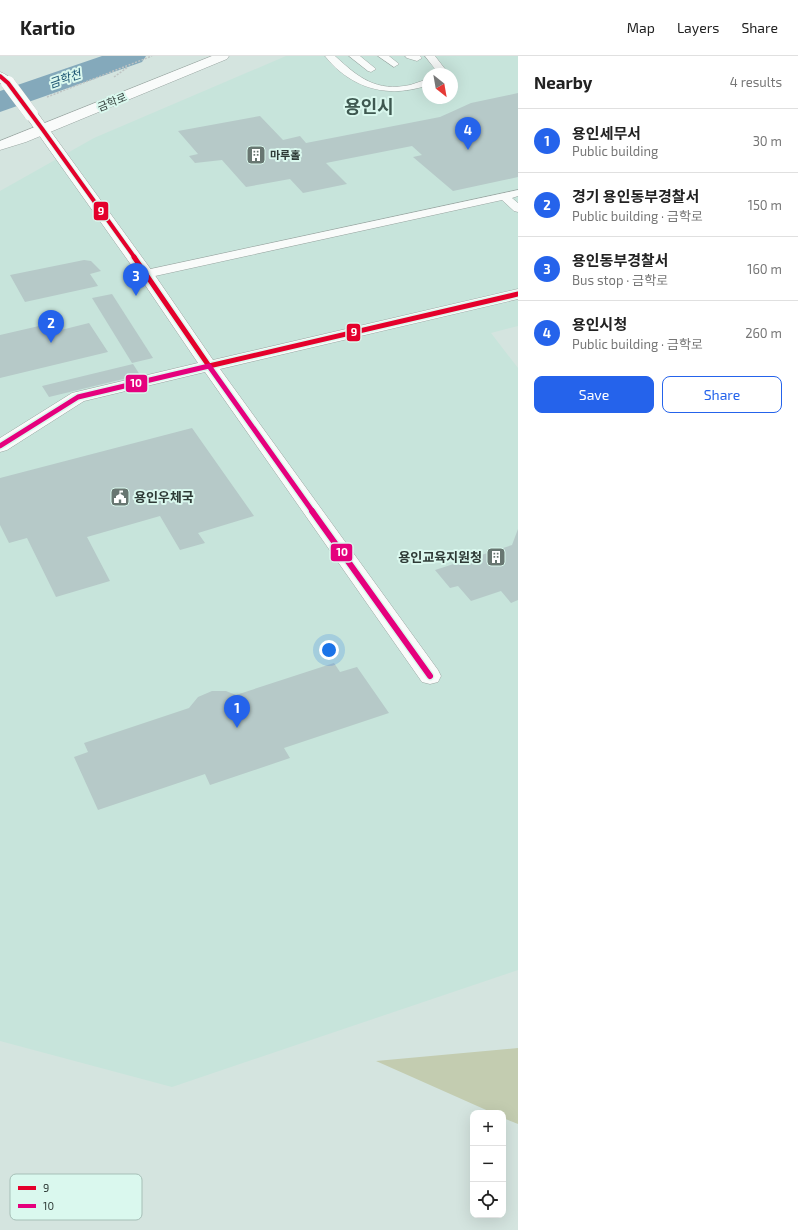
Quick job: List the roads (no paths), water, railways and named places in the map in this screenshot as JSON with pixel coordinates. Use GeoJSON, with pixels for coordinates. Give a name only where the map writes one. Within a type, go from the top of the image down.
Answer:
{"type":"FeatureCollection","features":[{"type":"Feature","properties":{"kind":"street","name":"금학로"},"geometry":{"type":"LineString","coordinates":[[0,146],[43,130],[223,56]]}},
{"type":"Feature","properties":{"kind":"street"},"geometry":{"type":"LineString","coordinates":[[4,80],[43,130],[146,274],[208,366],[430,676]]}},
{"type":"Feature","properties":{"kind":"street"},"geometry":{"type":"LineString","coordinates":[[0,446],[78,397],[518,294]]}},
{"type":"Feature","properties":{"kind":"lane"},"geometry":{"type":"LineString","coordinates":[[330,56],[358,80],[374,87],[396,90],[416,87],[422,84]]}},
{"type":"Feature","properties":{"kind":"lane"},"geometry":{"type":"LineString","coordinates":[[353,56],[371,69]]}},
{"type":"Feature","properties":{"kind":"lane"},"geometry":{"type":"LineString","coordinates":[[353,56],[351,59],[360,70]]}},
{"type":"Feature","properties":{"kind":"lane"},"geometry":{"type":"LineString","coordinates":[[383,56],[403,59]]}},
{"type":"Feature","properties":{"kind":"lane"},"geometry":{"type":"LineString","coordinates":[[430,56],[439,68]]}},
{"type":"Feature","properties":{"kind":"lane"},"geometry":{"type":"LineString","coordinates":[[146,274],[518,193]]}},
{"type":"Feature","properties":{"kind":"lane"},"geometry":{"type":"LineString","coordinates":[[504,196],[518,209]]}},
{"type":"Feature","properties":{"kind":"waterway","name":"금학천"},"geometry":{"type":"LineString","coordinates":[[0,102],[131,56]]}},
{"type":"Feature","properties":{"kind":"place","name":"용인시청"},"geometry":{"type":"Point","coordinates":[468,150]}},
{"type":"Feature","properties":{"kind":"place","name":"마루홀"},"geometry":{"type":"Point","coordinates":[256,155]}},
{"type":"Feature","properties":{"kind":"place","name":"용인동부경찰서"},"geometry":{"type":"Point","coordinates":[136,296]}},
{"type":"Feature","properties":{"kind":"place","name":"경기 용인동부경찰서"},"geometry":{"type":"Point","coordinates":[51,343]}},
{"type":"Feature","properties":{"kind":"place","name":"용인우체국"},"geometry":{"type":"Point","coordinates":[120,497]}},
{"type":"Feature","properties":{"kind":"place","name":"용인교육지원청"},"geometry":{"type":"Point","coordinates":[496,557]}},
{"type":"Feature","properties":{"kind":"place","name":"용인세무서"},"geometry":{"type":"Point","coordinates":[237,728]}},
{"type":"Feature","properties":{"kind":"district","name":"용인시"},"geometry":{"type":"Point","coordinates":[369,107]}}]}
